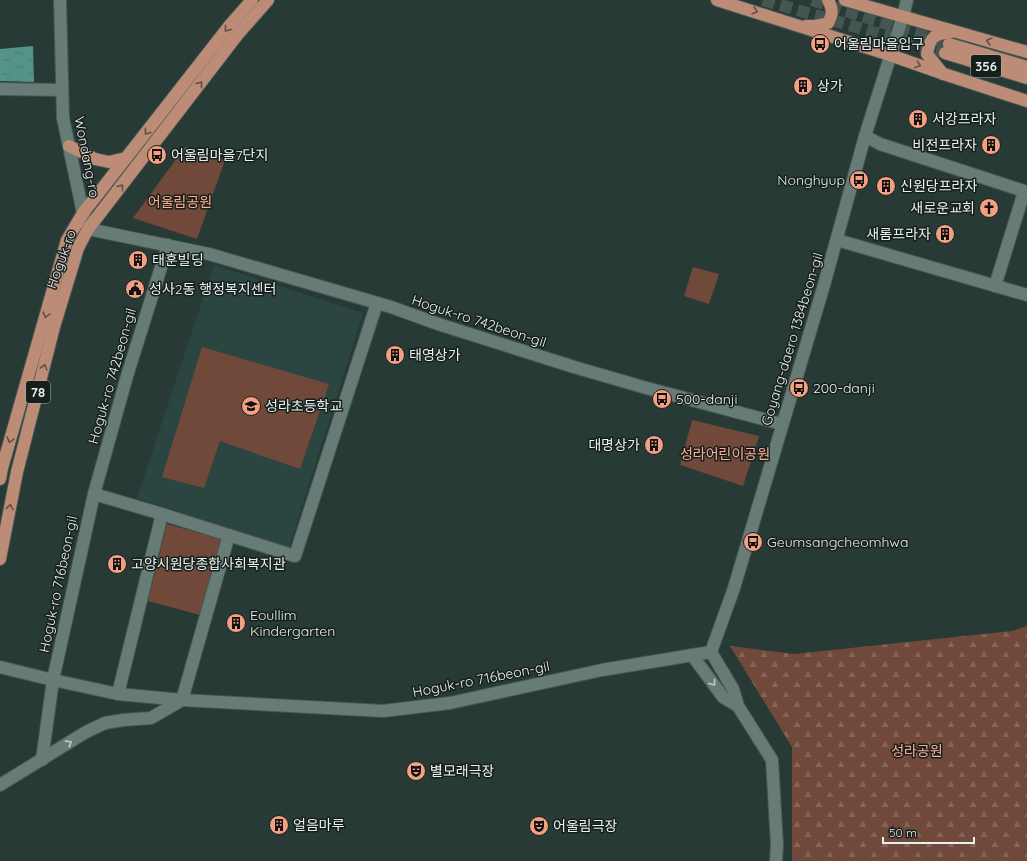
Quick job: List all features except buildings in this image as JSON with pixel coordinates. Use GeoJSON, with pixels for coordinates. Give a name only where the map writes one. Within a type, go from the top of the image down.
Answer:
{"type":"FeatureCollection","features":[{"type":"Feature","properties":{"kind":"main road","name":"Hoguk-ro"},"geometry":{"type":"LineString","coordinates":[[0,479],[67,240],[83,213],[230,25],[252,0]]}},
{"type":"Feature","properties":{"kind":"main road","name":"Hoguk-ro"},"geometry":{"type":"LineString","coordinates":[[0,559],[17,472],[54,327],[78,248],[88,228],[238,34],[268,0]]}},
{"type":"Feature","properties":{"kind":"main road"},"geometry":{"type":"LineString","coordinates":[[717,0],[890,55],[1027,101]]}},
{"type":"Feature","properties":{"kind":"main road"},"geometry":{"type":"LineString","coordinates":[[797,25],[815,26],[828,23],[833,10],[828,0]]}},
{"type":"Feature","properties":{"kind":"main road"},"geometry":{"type":"LineString","coordinates":[[845,0],[1027,52]]}},
{"type":"Feature","properties":{"kind":"main road"},"geometry":{"type":"LineString","coordinates":[[944,74],[927,54],[928,47],[932,38],[941,33],[955,31]]}},
{"type":"Feature","properties":{"kind":"main road","name":"356"},"geometry":{"type":"LineString","coordinates":[[1027,66],[947,48],[1027,78]]}},
{"type":"Feature","properties":{"kind":"main road"},"geometry":{"type":"LineString","coordinates":[[69,146],[95,159],[109,162],[126,158]]}},
{"type":"Feature","properties":{"kind":"street","name":"Wondang-ro"},"geometry":{"type":"LineString","coordinates":[[60,0],[63,118],[83,213],[88,228]]}},
{"type":"Feature","properties":{"kind":"street","name":"Goyang-daero 1384beon-gil"},"geometry":{"type":"LineString","coordinates":[[711,652],[734,588],[837,240],[865,136],[907,0]]}},
{"type":"Feature","properties":{"kind":"street"},"geometry":{"type":"LineString","coordinates":[[0,89],[62,90]]}},
{"type":"Feature","properties":{"kind":"street"},"geometry":{"type":"LineString","coordinates":[[865,136],[880,144],[1026,192],[996,286]]}},
{"type":"Feature","properties":{"kind":"street","name":"Hoguk-ro 742beon-gil"},"geometry":{"type":"LineString","coordinates":[[88,228],[209,254],[377,303],[574,367],[782,424]]}},
{"type":"Feature","properties":{"kind":"street","name":"Goyang-daero 1384beon-gil"},"geometry":{"type":"LineString","coordinates":[[837,240],[1027,296]]}},
{"type":"Feature","properties":{"kind":"street","name":"Hoguk-ro 742beon-gil"},"geometry":{"type":"LineString","coordinates":[[94,494],[168,245]]}},
{"type":"Feature","properties":{"kind":"street"},"geometry":{"type":"LineString","coordinates":[[94,494],[295,556],[377,303]]}},
{"type":"Feature","properties":{"kind":"street","name":"Hoguk-ro 716beon-gil"},"geometry":{"type":"LineString","coordinates":[[52,680],[94,494]]}},
{"type":"Feature","properties":{"kind":"street"},"geometry":{"type":"LineString","coordinates":[[118,694],[162,514]]}},
{"type":"Feature","properties":{"kind":"street"},"geometry":{"type":"LineString","coordinates":[[0,785],[86,732],[105,723],[150,718],[182,700],[229,536]]}},
{"type":"Feature","properties":{"kind":"street"},"geometry":{"type":"LineString","coordinates":[[711,652],[733,689],[738,706],[772,760],[777,845],[776,861]]}},
{"type":"Feature","properties":{"kind":"street","name":"Hoguk-ro 716beon-gil"},"geometry":{"type":"LineString","coordinates":[[0,667],[118,694],[182,700],[384,711],[450,703],[602,670],[711,652]]}},
{"type":"Feature","properties":{"kind":"street"},"geometry":{"type":"LineString","coordinates":[[692,656],[723,697],[738,706]]}},
{"type":"Feature","properties":{"kind":"street"},"geometry":{"type":"LineString","coordinates":[[42,760],[52,680]]}},
{"type":"Feature","properties":{"kind":"shaded area","name":"성라초등학교"},"geometry":{"type":"Polygon","coordinates":[[[214,265],[363,313],[289,547],[137,498],[214,265]]]}},
{"type":"Feature","properties":{"kind":"green space","name":"어울림공원"},"geometry":{"type":"Polygon","coordinates":[[[185,147],[225,160],[197,239],[133,218],[185,147]]]}},
{"type":"Feature","properties":{"kind":"green space"},"geometry":{"type":"Polygon","coordinates":[[[693,267],[719,274],[709,304],[684,296],[693,267]]]}},
{"type":"Feature","properties":{"kind":"green space"},"geometry":{"type":"Polygon","coordinates":[[[202,347],[329,384],[300,469],[220,441],[204,488],[162,477],[202,347]]]}},
{"type":"Feature","properties":{"kind":"green space","name":"성라어린이공원"},"geometry":{"type":"Polygon","coordinates":[[[692,420],[759,436],[743,486],[680,465],[692,420]]]}},
{"type":"Feature","properties":{"kind":"green space"},"geometry":{"type":"Polygon","coordinates":[[[167,524],[221,539],[200,615],[148,601],[167,524]]]}},
{"type":"Feature","properties":{"kind":"green space","name":"성라공원"},"geometry":{"type":"Polygon","coordinates":[[[1027,626],[1027,861],[792,861],[792,747],[730,646],[794,654],[1012,631],[1027,626]]]}},
{"type":"Feature","properties":{"kind":"water"},"geometry":{"type":"Polygon","coordinates":[[[33,46],[34,82],[0,81],[0,49],[33,46]]]}},
{"type":"Feature","properties":{"kind":"tunnel"},"geometry":{"type":"LineString","coordinates":[[763,0],[945,53]]}},
{"type":"Feature","properties":{"kind":"tunnel"},"geometry":{"type":"LineString","coordinates":[[812,0],[949,44]]}},
{"type":"Feature","properties":{"kind":"place","name":"어울림마을입구"},"geometry":{"type":"Point","coordinates":[820,44]}},
{"type":"Feature","properties":{"kind":"place","name":"상가"},"geometry":{"type":"Point","coordinates":[803,86]}},
{"type":"Feature","properties":{"kind":"place","name":"서강프라자"},"geometry":{"type":"Point","coordinates":[918,119]}},
{"type":"Feature","properties":{"kind":"place","name":"비전프라자"},"geometry":{"type":"Point","coordinates":[991,145]}},
{"type":"Feature","properties":{"kind":"place","name":"어울림마을7단지"},"geometry":{"type":"Point","coordinates":[157,155]}},
{"type":"Feature","properties":{"kind":"place","name":"Nonghyup"},"geometry":{"type":"Point","coordinates":[859,180]}},
{"type":"Feature","properties":{"kind":"place","name":"신원당프라자"},"geometry":{"type":"Point","coordinates":[886,186]}},
{"type":"Feature","properties":{"kind":"place","name":"새로운교회"},"geometry":{"type":"Point","coordinates":[989,208]}},
{"type":"Feature","properties":{"kind":"place","name":"새롬프라자"},"geometry":{"type":"Point","coordinates":[945,234]}},
{"type":"Feature","properties":{"kind":"place","name":"태훈빌딩"},"geometry":{"type":"Point","coordinates":[138,260]}},
{"type":"Feature","properties":{"kind":"place","name":"성사2동 행정복지센터"},"geometry":{"type":"Point","coordinates":[135,289]}},
{"type":"Feature","properties":{"kind":"place","name":"태영상가"},"geometry":{"type":"Point","coordinates":[395,355]}},
{"type":"Feature","properties":{"kind":"place","name":"200-danji"},"geometry":{"type":"Point","coordinates":[799,388]}},
{"type":"Feature","properties":{"kind":"place","name":"500-danji"},"geometry":{"type":"Point","coordinates":[662,399]}},
{"type":"Feature","properties":{"kind":"place","name":"성라초등학교"},"geometry":{"type":"Point","coordinates":[251,406]}},
{"type":"Feature","properties":{"kind":"place","name":"대명상가"},"geometry":{"type":"Point","coordinates":[654,445]}},
{"type":"Feature","properties":{"kind":"place","name":"Geumsangcheomhwa"},"geometry":{"type":"Point","coordinates":[753,542]}},
{"type":"Feature","properties":{"kind":"place","name":"고양시원당종합사회복지관"},"geometry":{"type":"Point","coordinates":[117,564]}},
{"type":"Feature","properties":{"kind":"place","name":"Eoullim Kindergarten"},"geometry":{"type":"Point","coordinates":[236,623]}},
{"type":"Feature","properties":{"kind":"place","name":"별모래극장"},"geometry":{"type":"Point","coordinates":[416,771]}},
{"type":"Feature","properties":{"kind":"place","name":"얼음마루"},"geometry":{"type":"Point","coordinates":[279,825]}},
{"type":"Feature","properties":{"kind":"place","name":"어울림극장"},"geometry":{"type":"Point","coordinates":[539,826]}}]}
